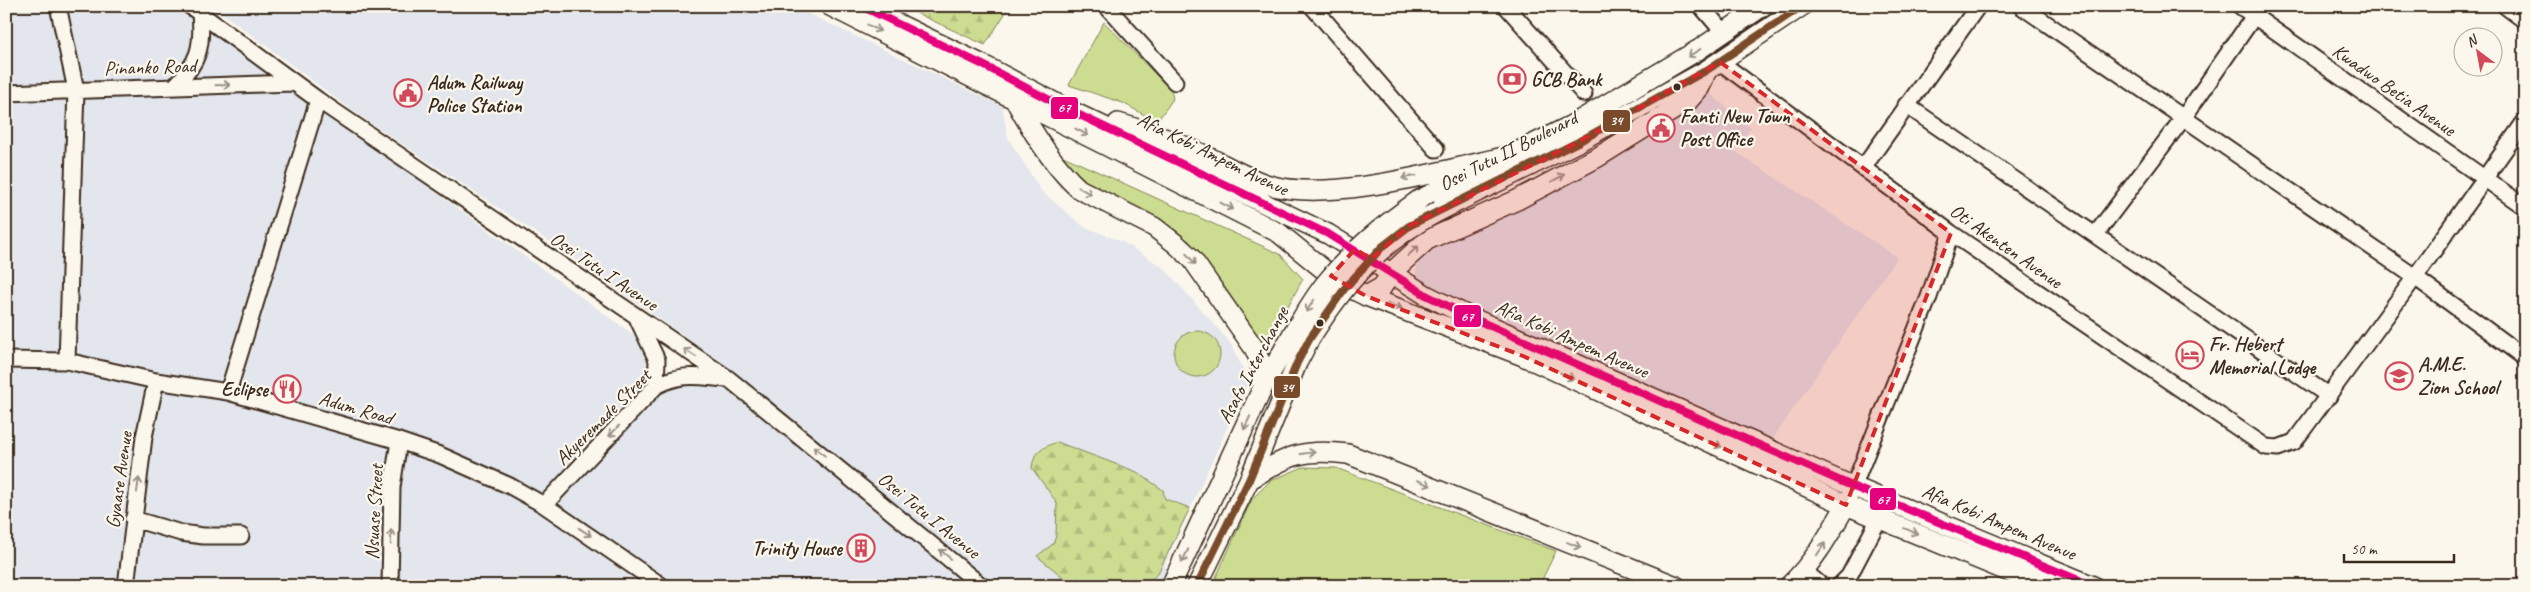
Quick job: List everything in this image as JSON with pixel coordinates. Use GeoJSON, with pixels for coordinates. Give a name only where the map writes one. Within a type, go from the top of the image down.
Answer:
{"type":"FeatureCollection","features":[{"type":"Feature","properties":{"kind":"main road","name":"Afia Kobi Ampem Avenue"},"geometry":{"type":"LineString","coordinates":[[830,6],[1279,232],[1340,283],[1366,296],[1523,356],[1846,505],[2044,586]]}},
{"type":"Feature","properties":{"kind":"main road","name":"Afia Kobi Ampem Avenue"},"geometry":{"type":"LineString","coordinates":[[861,6],[983,65],[1067,109],[1328,234],[1392,272],[1426,295],[1468,316],[1854,487],[2093,586]]}},
{"type":"Feature","properties":{"kind":"main road","name":"Osei Tutu II Boulevard"},"geometry":{"type":"LineString","coordinates":[[1419,200],[1508,156],[1574,134],[1763,6]]}},
{"type":"Feature","properties":{"kind":"main road","name":"Osei Tutu II Boulevard"},"geometry":{"type":"LineString","coordinates":[[1439,211],[1574,134],[1714,66],[1802,6]]}},
{"type":"Feature","properties":{"kind":"main road"},"geometry":{"type":"LineString","coordinates":[[1366,296],[1382,287],[1392,272],[1427,240],[1517,200],[1598,157],[1688,101],[1714,66]]}},
{"type":"Feature","properties":{"kind":"main road"},"geometry":{"type":"LineString","coordinates":[[1014,98],[1055,162],[1071,181],[1080,189],[1154,227],[1192,259],[1254,348],[1260,361],[1263,387]]}},
{"type":"Feature","properties":{"kind":"main road"},"geometry":{"type":"LineString","coordinates":[[1067,109],[1135,128],[1200,153],[1271,186],[1290,189],[1343,189],[1454,169],[1508,156]]}},
{"type":"Feature","properties":{"kind":"main road","name":"Asafo Interchange"},"geometry":{"type":"LineString","coordinates":[[1171,586],[1263,387],[1293,333],[1323,286],[1358,247],[1382,226],[1419,200]]}},
{"type":"Feature","properties":{"kind":"main road","name":"Asafo Interchange"},"geometry":{"type":"LineString","coordinates":[[1197,586],[1249,480],[1297,362],[1324,317],[1345,288],[1382,247],[1409,226],[1439,211]]}},
{"type":"Feature","properties":{"kind":"main road"},"geometry":{"type":"LineString","coordinates":[[1249,480],[1284,458],[1306,452],[1325,451],[1348,454],[1676,586]]}},
{"type":"Feature","properties":{"kind":"main road"},"geometry":{"type":"LineString","coordinates":[[1789,586],[1821,550],[1846,505]]}},
{"type":"Feature","properties":{"kind":"street"},"geometry":{"type":"LineString","coordinates":[[58,6],[76,90],[67,361]]}},
{"type":"Feature","properties":{"kind":"street"},"geometry":{"type":"LineString","coordinates":[[1312,6],[1436,148]]}},
{"type":"Feature","properties":{"kind":"street"},"geometry":{"type":"LineString","coordinates":[[1506,6],[1584,94]]}},
{"type":"Feature","properties":{"kind":"street"},"geometry":{"type":"LineString","coordinates":[[1701,6],[1724,33]]}},
{"type":"Feature","properties":{"kind":"street"},"geometry":{"type":"LineString","coordinates":[[1863,168],[1978,6]]}},
{"type":"Feature","properties":{"kind":"street"},"geometry":{"type":"LineString","coordinates":[[2021,6],[2415,277],[2525,358]]}},
{"type":"Feature","properties":{"kind":"street","name":"Kwadwo Betia Avenue"},"geometry":{"type":"LineString","coordinates":[[2240,6],[2257,11],[2525,207]]}},
{"type":"Feature","properties":{"kind":"street"},"geometry":{"type":"LineString","coordinates":[[2505,6],[2525,21]]}},
{"type":"Feature","properties":{"kind":"street"},"geometry":{"type":"LineString","coordinates":[[1109,7],[1175,82]]}},
{"type":"Feature","properties":{"kind":"street"},"geometry":{"type":"LineString","coordinates":[[175,86],[190,70],[200,51],[202,34],[195,10]]}},
{"type":"Feature","properties":{"kind":"street","name":"Osei Tutu I Avenue"},"geometry":{"type":"LineString","coordinates":[[195,10],[318,100],[729,379],[982,586]]}},
{"type":"Feature","properties":{"kind":"street"},"geometry":{"type":"LineString","coordinates":[[2096,234],[2184,117],[2257,11]]}},
{"type":"Feature","properties":{"kind":"street","name":"Oti Akenten Avenue"},"geometry":{"type":"LineString","coordinates":[[1714,66],[1863,168],[1951,233],[2266,446],[2278,448],[2294,442],[2329,396]]}},
{"type":"Feature","properties":{"kind":"street","name":"Pinanko Road"},"geometry":{"type":"LineString","coordinates":[[6,93],[294,82]]}},
{"type":"Feature","properties":{"kind":"street"},"geometry":{"type":"LineString","coordinates":[[228,392],[318,100]]}},
{"type":"Feature","properties":{"kind":"street"},"geometry":{"type":"LineString","coordinates":[[1906,105],[2329,396],[2525,121]]}},
{"type":"Feature","properties":{"kind":"street"},"geometry":{"type":"LineString","coordinates":[[1846,505],[1929,296],[1951,233]]}},
{"type":"Feature","properties":{"kind":"street"},"geometry":{"type":"LineString","coordinates":[[637,318],[658,360],[656,386]]}},
{"type":"Feature","properties":{"kind":"street","name":"Adum Road"},"geometry":{"type":"LineString","coordinates":[[6,360],[67,361],[156,381],[228,392],[399,441],[440,455],[501,482],[544,505],[652,583]]}},
{"type":"Feature","properties":{"kind":"street","name":"Akyeremade Street"},"geometry":{"type":"LineString","coordinates":[[544,505],[656,386],[673,377],[729,379]]}},
{"type":"Feature","properties":{"kind":"street","name":"Gyaase Avenue"},"geometry":{"type":"LineString","coordinates":[[126,586],[133,518],[146,428],[156,381]]}},
{"type":"Feature","properties":{"kind":"street","name":"Nsuase Street"},"geometry":{"type":"LineString","coordinates":[[390,586],[392,487],[399,441]]}},
{"type":"Feature","properties":{"kind":"street"},"geometry":{"type":"LineString","coordinates":[[133,518],[181,533],[203,536],[241,536]]}},
{"type":"Feature","properties":{"kind":"street"},"geometry":{"type":"LineString","coordinates":[[1840,586],[1849,576],[1880,519]]}},
{"type":"Feature","properties":{"kind":"street"},"geometry":{"type":"LineString","coordinates":[[1804,571],[1822,586]]}},
{"type":"Feature","properties":{"kind":"highlighted area"},"geometry":{"type":"Polygon","coordinates":[[[1720,62],[1951,233],[1846,505],[1523,356],[1366,296],[1331,276],[1355,249],[1371,259],[1409,226],[1578,142],[1720,62]]]}},
{"type":"Feature","properties":{"kind":"shaded area"},"geometry":{"type":"Polygon","coordinates":[[[6,6],[177,6],[641,340],[650,377],[694,382],[704,387],[722,363],[559,248],[357,114],[213,6],[792,6],[1002,106],[1008,138],[1042,192],[1083,226],[1123,242],[1164,268],[1229,341],[1249,380],[1164,566],[1196,586],[6,586],[6,6]]]}},
{"type":"Feature","properties":{"kind":"shaded area"},"geometry":{"type":"Polygon","coordinates":[[[1707,91],[1751,128],[1733,150],[1897,257],[1770,443],[1414,282],[1420,252],[1707,91]]]}},
{"type":"Feature","properties":{"kind":"green space"},"geometry":{"type":"Polygon","coordinates":[[[901,6],[1010,6],[985,45],[901,6]]]}},
{"type":"Feature","properties":{"kind":"green space"},"geometry":{"type":"Polygon","coordinates":[[[1104,22],[1171,90],[1173,99],[1158,120],[1155,121],[1123,103],[1069,85],[1104,22]]]}},
{"type":"Feature","properties":{"kind":"green space"},"geometry":{"type":"Polygon","coordinates":[[[1063,156],[1280,254],[1303,279],[1269,340],[1262,342],[1189,241],[1164,224],[1096,190],[1074,174],[1063,156]]]}},
{"type":"Feature","properties":{"kind":"green space"},"geometry":{"type":"Polygon","coordinates":[[[1192,331],[1202,331],[1216,341],[1220,354],[1216,367],[1210,373],[1202,377],[1192,377],[1178,367],[1174,359],[1174,349],[1184,335],[1192,331]]]}},
{"type":"Feature","properties":{"kind":"green space"},"geometry":{"type":"Polygon","coordinates":[[[1057,442],[1137,472],[1163,490],[1165,499],[1190,508],[1158,573],[1145,586],[1074,586],[1037,556],[1053,544],[1056,536],[1057,503],[1032,468],[1037,454],[1057,442]]]}},
{"type":"Feature","properties":{"kind":"green space"},"geometry":{"type":"Polygon","coordinates":[[[1303,467],[1336,468],[1556,551],[1539,586],[1212,586],[1252,499],[1270,481],[1303,467]]]}},
{"type":"Feature","properties":{"kind":"transit line","name":"67"},"geometry":{"type":"LineString","coordinates":[[861,6],[983,65],[1067,109],[1328,234],[1426,295],[1468,316],[1854,487],[2093,586]]}},
{"type":"Feature","properties":{"kind":"transit line","name":"34"},"geometry":{"type":"LineString","coordinates":[[1197,586],[1249,480],[1297,363],[1310,338],[1345,288],[1382,247],[1409,226],[1578,142],[1707,70],[1802,6]]}},
{"type":"Feature","properties":{"kind":"place","name":"GCB Bank"},"geometry":{"type":"Point","coordinates":[1512,79]}},
{"type":"Feature","properties":{"kind":"place","name":"Adum Railway Police Station"},"geometry":{"type":"Point","coordinates":[408,93]}},
{"type":"Feature","properties":{"kind":"place","name":"Fanti New Town Post Office"},"geometry":{"type":"Point","coordinates":[1661,128]}},
{"type":"Feature","properties":{"kind":"place","name":"Fr. Hebert Memorial Lodge"},"geometry":{"type":"Point","coordinates":[2190,355]}},
{"type":"Feature","properties":{"kind":"place","name":"A.M.E. Zion School"},"geometry":{"type":"Point","coordinates":[2399,376]}},
{"type":"Feature","properties":{"kind":"place","name":"Eclipse"},"geometry":{"type":"Point","coordinates":[287,389]}},
{"type":"Feature","properties":{"kind":"place","name":"Trinity House"},"geometry":{"type":"Point","coordinates":[861,548]}}]}
